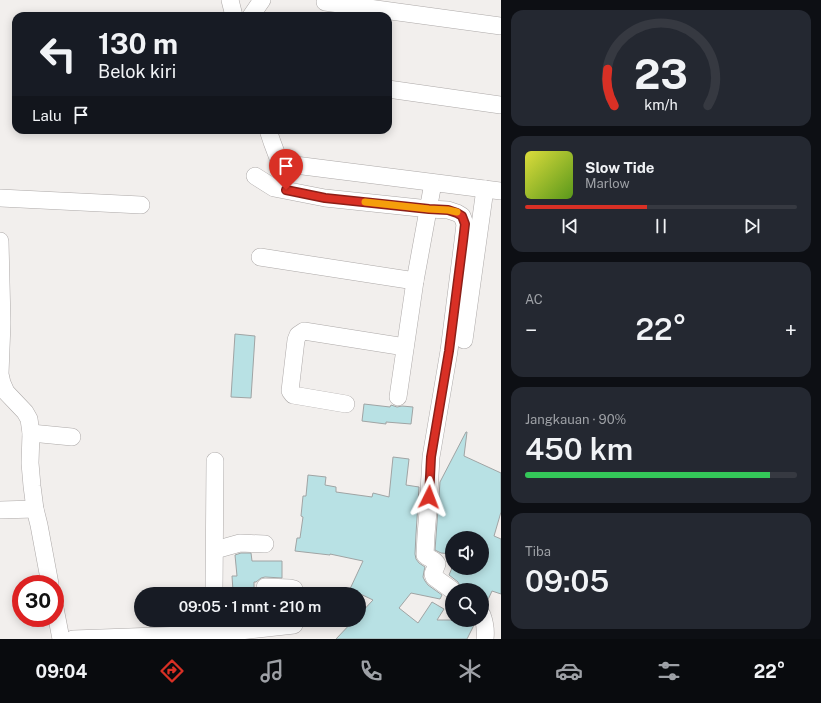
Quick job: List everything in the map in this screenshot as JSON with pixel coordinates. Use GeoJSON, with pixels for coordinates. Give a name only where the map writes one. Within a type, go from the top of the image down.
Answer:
{"type":"FeatureCollection","features":[{"type":"Feature","properties":{"kind":"street"},"geometry":{"type":"LineString","coordinates":[[230,0],[233,12]]}},
{"type":"Feature","properties":{"kind":"street"},"geometry":{"type":"LineString","coordinates":[[254,12],[262,0]]}},
{"type":"Feature","properties":{"kind":"street"},"geometry":{"type":"LineString","coordinates":[[325,6],[404,6],[501,26]]}},
{"type":"Feature","properties":{"kind":"street"},"geometry":{"type":"LineString","coordinates":[[392,90],[501,105]]}},
{"type":"Feature","properties":{"kind":"street"},"geometry":{"type":"LineString","coordinates":[[269,134],[278,158],[295,165],[493,190],[464,340]]}},
{"type":"Feature","properties":{"kind":"street"},"geometry":{"type":"LineString","coordinates":[[255,176],[274,188],[325,198],[448,210],[462,216],[465,224],[449,351],[431,457],[425,555],[436,561],[437,564],[433,574],[434,577],[445,585]]}},
{"type":"Feature","properties":{"kind":"street"},"geometry":{"type":"LineString","coordinates":[[398,397],[415,282],[433,183]]}},
{"type":"Feature","properties":{"kind":"street"},"geometry":{"type":"LineString","coordinates":[[0,198],[141,205]]}},
{"type":"Feature","properties":{"kind":"street"},"geometry":{"type":"LineString","coordinates":[[0,241],[2,323],[0,374],[6,392],[25,412],[29,419],[32,434],[30,463],[32,486],[48,575]]}},
{"type":"Feature","properties":{"kind":"street"},"geometry":{"type":"LineString","coordinates":[[260,257],[415,282]]}},
{"type":"Feature","properties":{"kind":"street"},"geometry":{"type":"LineString","coordinates":[[346,404],[293,395],[290,391],[296,340],[298,335],[304,331],[405,347]]}},
{"type":"Feature","properties":{"kind":"street"},"geometry":{"type":"LineString","coordinates":[[32,434],[72,436]]}},
{"type":"Feature","properties":{"kind":"street"},"geometry":{"type":"LineString","coordinates":[[214,587],[215,461]]}},
{"type":"Feature","properties":{"kind":"street"},"geometry":{"type":"LineString","coordinates":[[0,510],[35,509]]}},
{"type":"Feature","properties":{"kind":"street"},"geometry":{"type":"LineString","coordinates":[[215,550],[240,543],[265,544]]}},
{"type":"Feature","properties":{"kind":"street"},"geometry":{"type":"LineString","coordinates":[[59,627],[61,639]]}},
{"type":"Feature","properties":{"kind":"street"},"geometry":{"type":"LineString","coordinates":[[73,639],[213,627],[294,628]]}},
{"type":"Feature","properties":{"kind":"street"},"geometry":{"type":"LineString","coordinates":[[485,627],[485,639]]}},
{"type":"Feature","properties":{"kind":"building"},"geometry":{"type":"Polygon","coordinates":[[[235,334],[255,336],[251,398],[231,397],[235,334]]]}},
{"type":"Feature","properties":{"kind":"building"},"geometry":{"type":"Polygon","coordinates":[[[364,404],[390,407],[391,405],[397,407],[413,407],[411,424],[386,422],[386,424],[362,421],[364,404]]]}},
{"type":"Feature","properties":{"kind":"building"},"geometry":{"type":"Polygon","coordinates":[[[466,432],[464,456],[501,473],[501,512],[494,536],[501,539],[501,594],[492,591],[489,597],[489,583],[458,583],[449,575],[489,575],[489,531],[445,531],[445,553],[435,550],[440,482],[466,432]]]}},
{"type":"Feature","properties":{"kind":"building"},"geometry":{"type":"Polygon","coordinates":[[[393,457],[409,459],[406,485],[419,487],[415,554],[416,559],[425,567],[423,577],[425,581],[442,595],[440,599],[411,593],[399,608],[418,623],[432,602],[444,609],[437,620],[445,620],[445,627],[473,627],[467,639],[336,639],[347,627],[366,627],[366,608],[373,600],[366,597],[366,587],[351,587],[363,561],[330,554],[295,551],[297,538],[300,538],[303,517],[301,516],[303,496],[306,496],[308,475],[326,477],[325,485],[336,487],[336,492],[372,497],[373,493],[389,497],[393,457]]]}},
{"type":"Feature","properties":{"kind":"building"},"geometry":{"type":"Polygon","coordinates":[[[241,553],[251,553],[252,561],[282,561],[282,578],[265,577],[254,582],[254,587],[233,587],[232,576],[237,576],[235,555],[241,553]]]}},
{"type":"Feature","properties":{"kind":"slow traffic"},"geometry":{"type":"LineString","coordinates":[[365,202],[457,212]]}},
{"type":"Feature","properties":{"kind":"route"},"geometry":{"type":"LineString","coordinates":[[286,190],[325,198],[448,210],[462,216],[465,224],[449,351],[431,457],[429,497]]}}]}
